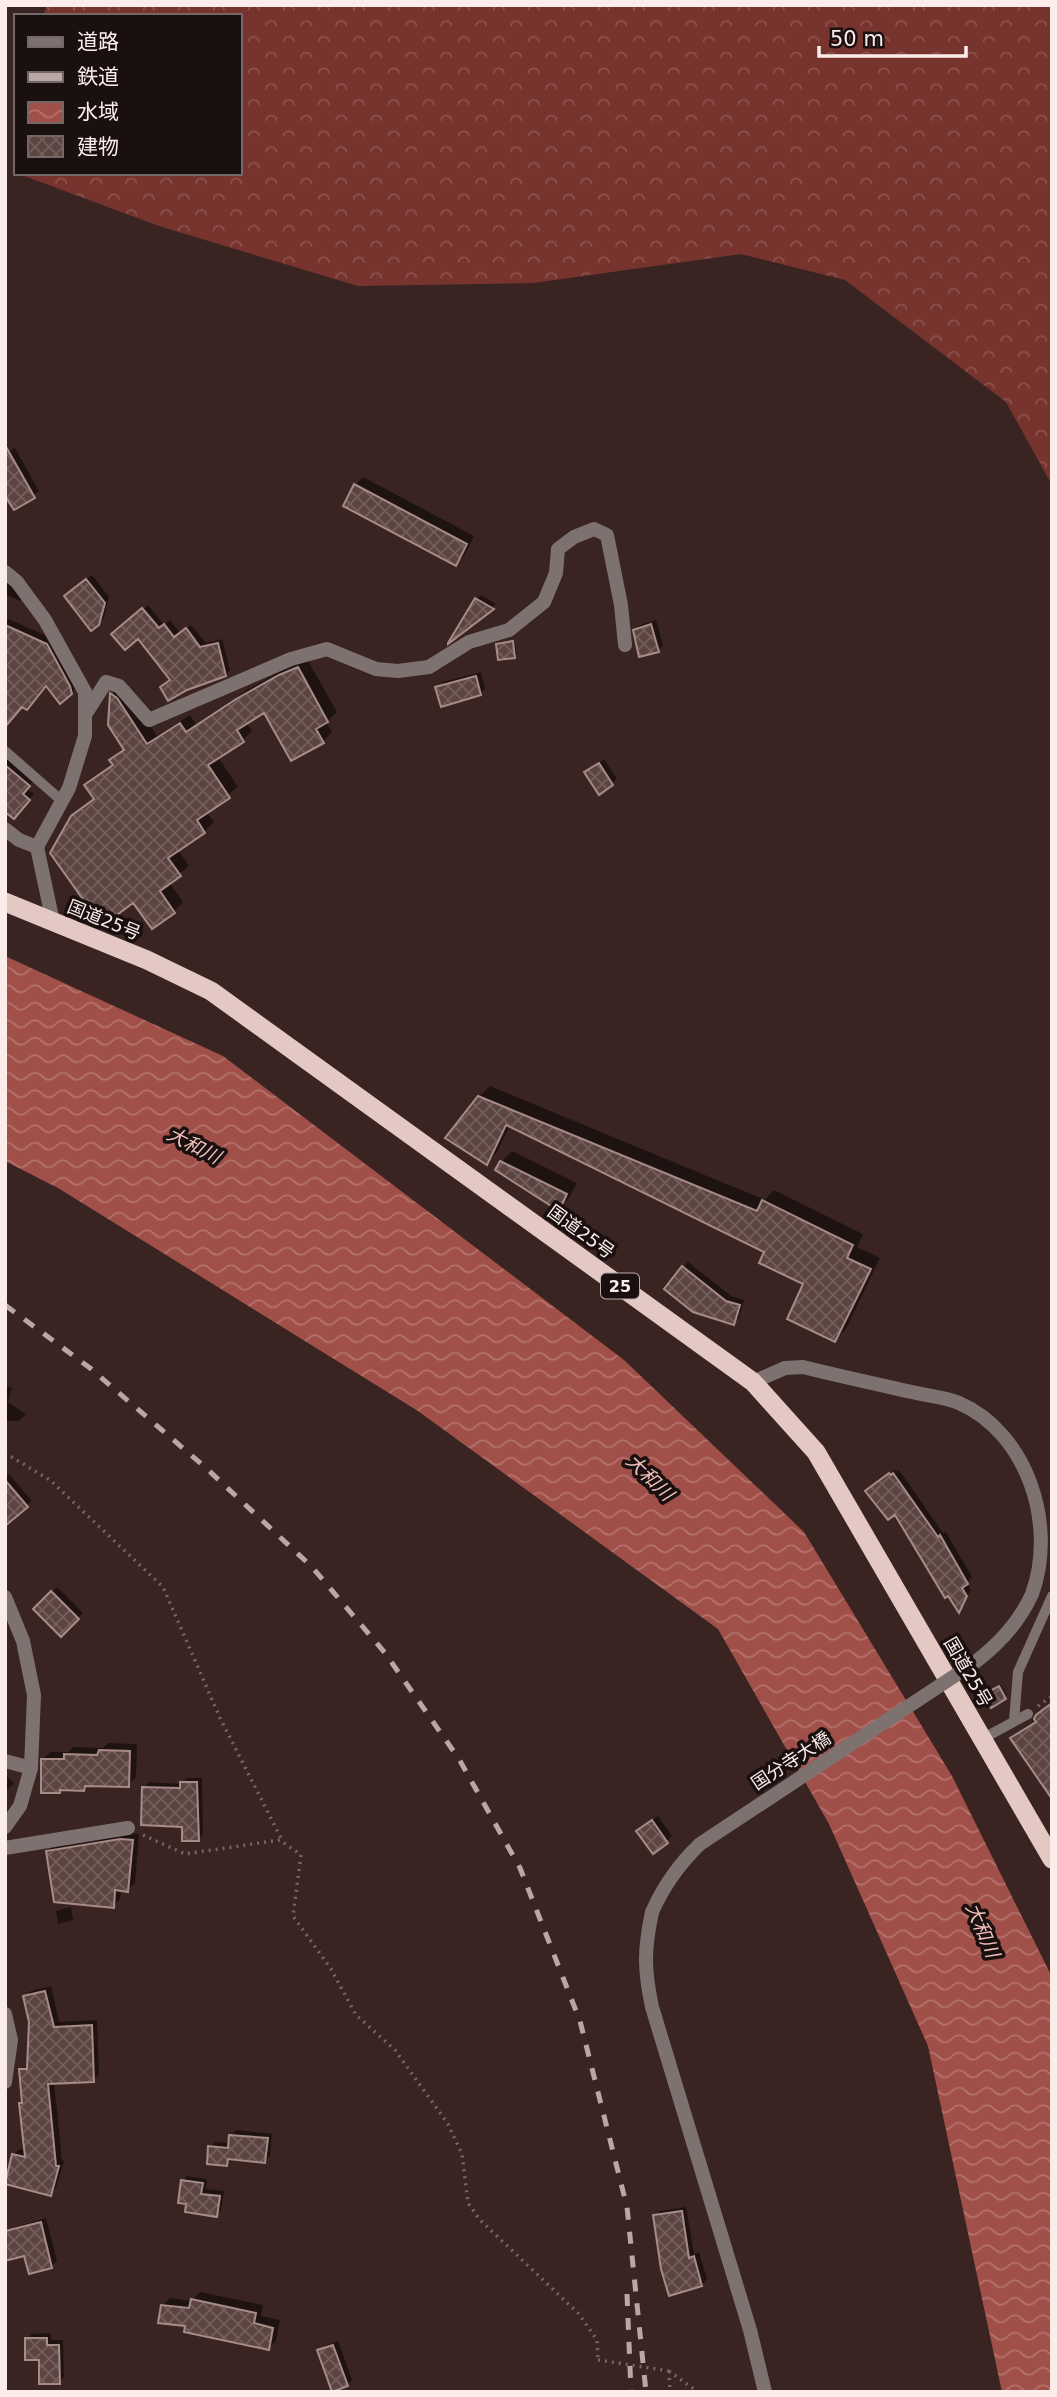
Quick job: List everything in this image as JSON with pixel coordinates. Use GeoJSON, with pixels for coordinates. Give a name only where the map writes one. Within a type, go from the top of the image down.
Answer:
{"type":"FeatureCollection","features":[{"type":"Feature","properties":{"kind":"highway","name":"国道25号"},"geometry":{"type":"LineString","coordinates":[[5,902],[147,960],[211,991],[753,1382],[816,1452],[1052,1859]]}},
{"type":"Feature","properties":{"kind":"street"},"geometry":{"type":"LineString","coordinates":[[85,715],[106,682],[119,686],[149,720],[291,659],[327,649],[376,669],[398,671],[429,667],[469,642],[509,630],[544,602],[556,573],[558,550],[574,537],[594,528],[607,535],[621,605],[625,645]]}},
{"type":"Feature","properties":{"kind":"street"},"geometry":{"type":"LineString","coordinates":[[5,572],[17,582],[46,620],[85,692],[85,736],[69,788],[37,847],[53,922]]}},
{"type":"Feature","properties":{"kind":"street"},"geometry":{"type":"LineString","coordinates":[[5,829],[37,847]]}},
{"type":"Feature","properties":{"kind":"street","name":"国分寺大橋"},"geometry":{"type":"LineString","coordinates":[[753,1382],[785,1368],[803,1367],[958,1403],[987,1419],[1009,1442],[1027,1469],[1040,1501],[1042,1530],[1040,1564],[1033,1593],[1017,1621],[997,1646],[700,1844],[680,1863],[664,1885],[652,1912],[645,1946],[645,1974],[652,2007],[750,2330],[765,2392]]}},
{"type":"Feature","properties":{"kind":"street"},"geometry":{"type":"LineString","coordinates":[[5,1597],[23,1641],[34,1695],[30,1768],[20,1806],[5,1827]]}},
{"type":"Feature","properties":{"kind":"street"},"geometry":{"type":"LineString","coordinates":[[5,1761],[30,1768]]}},
{"type":"Feature","properties":{"kind":"street"},"geometry":{"type":"LineString","coordinates":[[5,1848],[128,1828]]}},
{"type":"Feature","properties":{"kind":"street"},"geometry":{"type":"LineString","coordinates":[[5,2014],[11,2040],[5,2082]]}},
{"type":"Feature","properties":{"kind":"lane"},"geometry":{"type":"LineString","coordinates":[[5,751],[62,801]]}},
{"type":"Feature","properties":{"kind":"lane"},"geometry":{"type":"LineString","coordinates":[[1014,1721],[1018,1672],[1052,1595]]}},
{"type":"Feature","properties":{"kind":"lane"},"geometry":{"type":"LineString","coordinates":[[982,1738],[1028,1714]]}},
{"type":"Feature","properties":{"kind":"path"},"geometry":{"type":"LineString","coordinates":[[5,1453],[50,1480],[163,1587],[220,1718],[283,1842]]}},
{"type":"Feature","properties":{"kind":"path"},"geometry":{"type":"LineString","coordinates":[[128,1828],[186,1854],[280,1840],[301,1855],[293,1916],[331,1969],[356,2015],[395,2050],[448,2124],[462,2154],[468,2203],[480,2220],[579,2314],[597,2340],[598,2360],[669,2371],[698,2392]]}},
{"type":"Feature","properties":{"kind":"path"},"geometry":{"type":"LineString","coordinates":[[669,2371],[670,2392]]}},
{"type":"Feature","properties":{"kind":"green space"},"geometry":{"type":"Polygon","coordinates":[[[47,5],[1052,5],[1052,485],[1006,402],[845,280],[741,254],[533,283],[358,286],[159,226],[22,175],[242,175],[242,14],[44,14],[47,5]]]}},
{"type":"Feature","properties":{"kind":"water","name":"大和川"},"geometry":{"type":"Polygon","coordinates":[[[5,956],[223,1056],[624,1360],[804,1532],[952,1776],[1052,1977],[1052,2392],[1002,2392],[928,2046],[829,1824],[718,1629],[418,1411],[58,1188],[5,1161],[5,956]]]}},
{"type":"Feature","properties":{"kind":"building"},"geometry":{"type":"Polygon","coordinates":[[[5,445],[35,498],[14,510],[5,496],[5,445]]]}},
{"type":"Feature","properties":{"kind":"building"},"geometry":{"type":"Polygon","coordinates":[[[354,484],[467,544],[456,566],[343,506],[354,484]]]}},
{"type":"Feature","properties":{"kind":"building"},"geometry":{"type":"Polygon","coordinates":[[[86,579],[105,603],[99,625],[91,631],[64,596],[86,579]]]}},
{"type":"Feature","properties":{"kind":"building"},"geometry":{"type":"Polygon","coordinates":[[[475,598],[494,609],[448,644],[448,643],[475,598]]]}},
{"type":"Feature","properties":{"kind":"building"},"geometry":{"type":"Polygon","coordinates":[[[142,608],[159,628],[164,624],[174,637],[186,628],[200,647],[218,643],[226,676],[187,690],[168,701],[160,687],[170,680],[138,639],[125,650],[111,634],[142,608]]]}},
{"type":"Feature","properties":{"kind":"building"},"geometry":{"type":"Polygon","coordinates":[[[651,624],[659,652],[639,657],[633,630],[651,624]]]}},
{"type":"Feature","properties":{"kind":"building"},"geometry":{"type":"Polygon","coordinates":[[[5,625],[47,644],[72,694],[60,704],[46,686],[27,710],[22,707],[5,727],[5,625]]]}},
{"type":"Feature","properties":{"kind":"building"},"geometry":{"type":"Polygon","coordinates":[[[513,641],[515,658],[498,660],[496,644],[513,641]]]}},
{"type":"Feature","properties":{"kind":"building"},"geometry":{"type":"Polygon","coordinates":[[[298,667],[328,722],[316,729],[324,743],[291,761],[264,713],[237,730],[244,742],[208,765],[230,798],[197,820],[205,833],[168,858],[181,876],[160,891],[175,913],[152,929],[133,903],[102,926],[50,853],[71,816],[94,799],[84,785],[113,765],[109,760],[124,750],[108,725],[110,693],[117,698],[147,744],[180,723],[186,732],[236,699],[298,667]]]}},
{"type":"Feature","properties":{"kind":"building"},"geometry":{"type":"Polygon","coordinates":[[[476,676],[481,695],[441,707],[435,687],[476,676]]]}},
{"type":"Feature","properties":{"kind":"building"},"geometry":{"type":"Polygon","coordinates":[[[599,763],[613,785],[599,795],[584,772],[599,763]]]}},
{"type":"Feature","properties":{"kind":"building"},"geometry":{"type":"Polygon","coordinates":[[[5,765],[30,786],[23,794],[30,800],[14,819],[5,812],[5,765]]]}},
{"type":"Feature","properties":{"kind":"building"},"geometry":{"type":"Polygon","coordinates":[[[478,1096],[757,1211],[762,1200],[853,1245],[847,1258],[871,1269],[835,1342],[787,1319],[803,1284],[759,1263],[764,1252],[506,1125],[487,1165],[445,1138],[478,1096]]]}},
{"type":"Feature","properties":{"kind":"building"},"geometry":{"type":"Polygon","coordinates":[[[500,1161],[567,1194],[559,1211],[495,1170],[500,1161]]]}},
{"type":"Feature","properties":{"kind":"building"},"geometry":{"type":"Polygon","coordinates":[[[682,1266],[726,1301],[740,1305],[734,1325],[693,1312],[664,1289],[682,1266]]]}},
{"type":"Feature","properties":{"kind":"building"},"geometry":{"type":"Polygon","coordinates":[[[889,1473],[893,1473],[938,1537],[940,1535],[968,1584],[962,1588],[967,1596],[959,1613],[948,1596],[945,1598],[895,1515],[888,1520],[865,1491],[889,1473]]]}},
{"type":"Feature","properties":{"kind":"building"},"geometry":{"type":"Polygon","coordinates":[[[5,1480],[28,1507],[5,1526],[5,1480]]]}},
{"type":"Feature","properties":{"kind":"building"},"geometry":{"type":"Polygon","coordinates":[[[51,1591],[79,1619],[61,1637],[33,1609],[51,1591]]]}},
{"type":"Feature","properties":{"kind":"building"},"geometry":{"type":"Polygon","coordinates":[[[999,1686],[1006,1699],[991,1708],[984,1694],[999,1686]]]}},
{"type":"Feature","properties":{"kind":"building"},"geometry":{"type":"Polygon","coordinates":[[[1052,1703],[1052,1799],[1010,1738],[1036,1722],[1036,1715],[1052,1703]]]}},
{"type":"Feature","properties":{"kind":"building"},"geometry":{"type":"Polygon","coordinates":[[[99,1750],[130,1751],[129,1787],[85,1786],[84,1791],[60,1790],[60,1793],[41,1793],[41,1759],[64,1759],[64,1754],[97,1755],[99,1750]]]}},
{"type":"Feature","properties":{"kind":"building"},"geometry":{"type":"Polygon","coordinates":[[[180,1782],[197,1782],[199,1841],[182,1841],[182,1827],[141,1825],[142,1787],[180,1788],[180,1782]]]}},
{"type":"Feature","properties":{"kind":"building"},"geometry":{"type":"Polygon","coordinates":[[[652,1820],[668,1843],[653,1854],[636,1831],[652,1820]]]}},
{"type":"Feature","properties":{"kind":"building"},"geometry":{"type":"Polygon","coordinates":[[[120,1839],[133,1840],[128,1892],[115,1890],[114,1908],[54,1902],[46,1851],[120,1839]]]}},
{"type":"Feature","properties":{"kind":"building"},"geometry":{"type":"Polygon","coordinates":[[[45,1991],[54,2027],[92,2025],[94,2082],[48,2084],[56,2166],[59,2166],[51,2196],[5,2184],[12,2154],[25,2157],[19,2103],[22,2103],[19,2069],[27,2069],[29,2022],[23,1996],[45,1991]]]}},
{"type":"Feature","properties":{"kind":"building"},"geometry":{"type":"Polygon","coordinates":[[[229,2135],[268,2138],[265,2163],[228,2159],[227,2166],[207,2164],[208,2146],[228,2148],[229,2135]]]}},
{"type":"Feature","properties":{"kind":"building"},"geometry":{"type":"Polygon","coordinates":[[[181,2180],[203,2183],[201,2194],[220,2196],[217,2217],[185,2212],[186,2204],[178,2203],[181,2180]]]}},
{"type":"Feature","properties":{"kind":"building"},"geometry":{"type":"Polygon","coordinates":[[[682,2211],[689,2258],[694,2256],[702,2286],[669,2296],[661,2269],[653,2215],[682,2211]]]}},
{"type":"Feature","properties":{"kind":"building"},"geometry":{"type":"Polygon","coordinates":[[[41,2222],[52,2268],[29,2274],[24,2256],[5,2261],[5,2231],[41,2222]]]}},
{"type":"Feature","properties":{"kind":"building"},"geometry":{"type":"Polygon","coordinates":[[[191,2299],[256,2313],[254,2323],[273,2328],[269,2350],[184,2332],[185,2326],[158,2323],[161,2305],[189,2308],[191,2299]]]}},
{"type":"Feature","properties":{"kind":"building"},"geometry":{"type":"Polygon","coordinates":[[[25,2338],[47,2338],[47,2345],[59,2345],[60,2384],[39,2384],[39,2360],[25,2360],[25,2338]]]}},
{"type":"Feature","properties":{"kind":"building"},"geometry":{"type":"Polygon","coordinates":[[[333,2345],[348,2386],[332,2392],[317,2350],[333,2345]]]}},
{"type":"Feature","properties":{"kind":"railway"},"geometry":{"type":"LineString","coordinates":[[5,1305],[90,1368],[206,1468],[312,1567],[385,1653],[459,1759],[520,1868],[580,2021],[627,2207],[646,2392]]}},
{"type":"Feature","properties":{"kind":"railway"},"geometry":{"type":"LineString","coordinates":[[627,2294],[631,2392]]}}]}
